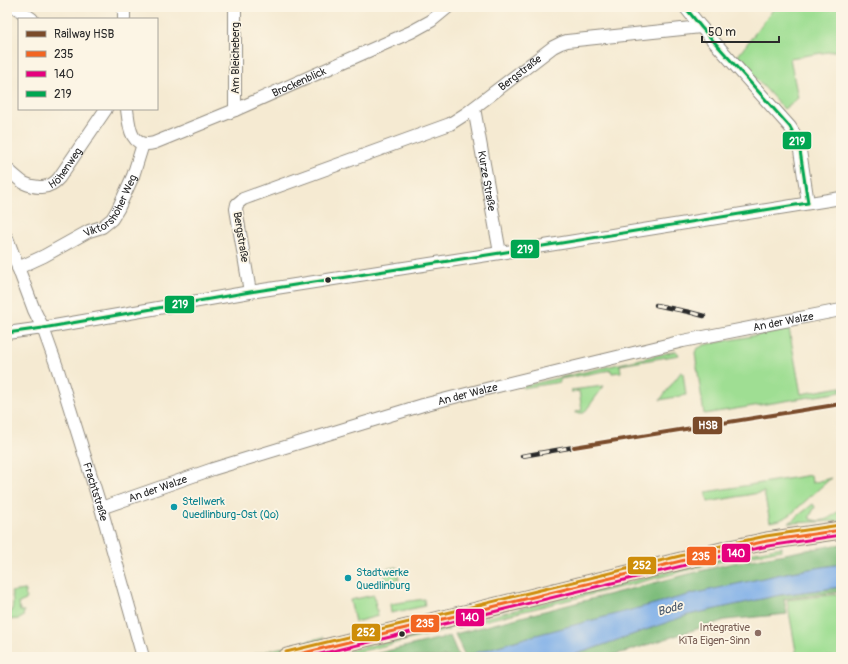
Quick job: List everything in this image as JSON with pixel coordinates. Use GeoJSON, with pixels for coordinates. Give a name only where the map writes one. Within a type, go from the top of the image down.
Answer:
{"type":"FeatureCollection","features":[{"type":"Feature","properties":{"kind":"main road"},"geometry":{"type":"LineString","coordinates":[[287,657],[730,549],[767,541],[841,530]]}},
{"type":"Feature","properties":{"kind":"street"},"geometry":{"type":"LineString","coordinates":[[15,7],[31,18]]}},
{"type":"Feature","properties":{"kind":"street"},"geometry":{"type":"LineString","coordinates":[[124,7],[124,18]]}},
{"type":"Feature","properties":{"kind":"street","name":"Am Bleicheberg"},"geometry":{"type":"LineString","coordinates":[[235,7],[235,110]]}},
{"type":"Feature","properties":{"kind":"street","name":"Brockenblick"},"geometry":{"type":"LineString","coordinates":[[143,144],[154,143],[235,110],[412,32],[430,21],[448,7]]}},
{"type":"Feature","properties":{"kind":"street"},"geometry":{"type":"LineString","coordinates":[[685,7],[790,127],[799,144],[808,203]]}},
{"type":"Feature","properties":{"kind":"street","name":"Bergstraße"},"geometry":{"type":"LineString","coordinates":[[250,292],[236,206],[240,201],[450,124],[461,118],[561,42],[701,27]]}},
{"type":"Feature","properties":{"kind":"street","name":"Kurze Straße"},"geometry":{"type":"LineString","coordinates":[[474,108],[500,253]]}},
{"type":"Feature","properties":{"kind":"street","name":"Höhenweg"},"geometry":{"type":"LineString","coordinates":[[7,169],[27,184],[41,187],[54,184],[105,110]]}},
{"type":"Feature","properties":{"kind":"street"},"geometry":{"type":"LineString","coordinates":[[127,110],[131,132],[136,140],[143,144]]}},
{"type":"Feature","properties":{"kind":"street","name":"Viktorshöher Weg"},"geometry":{"type":"LineString","coordinates":[[18,268],[44,256],[89,231],[102,227],[108,223],[118,209],[133,176],[143,144]]}},
{"type":"Feature","properties":{"kind":"street"},"geometry":{"type":"LineString","coordinates":[[7,333],[250,292],[841,198]]}},
{"type":"Feature","properties":{"kind":"street","name":"Frachtstraße"},"geometry":{"type":"LineString","coordinates":[[7,238],[57,367],[102,508],[143,657]]}},
{"type":"Feature","properties":{"kind":"street","name":"An der Walze"},"geometry":{"type":"LineString","coordinates":[[102,508],[213,469],[423,405],[683,341],[841,310]]}},
{"type":"Feature","properties":{"kind":"green space"},"geometry":{"type":"Polygon","coordinates":[[[775,7],[841,7],[841,50],[790,58],[798,98],[784,109],[737,57],[775,7]]]}},
{"type":"Feature","properties":{"kind":"green space"},"geometry":{"type":"Polygon","coordinates":[[[789,329],[801,394],[841,387],[841,392],[704,414],[695,353],[697,349],[704,345],[789,329]]]}},
{"type":"Feature","properties":{"kind":"green space"},"geometry":{"type":"Polygon","coordinates":[[[676,351],[679,355],[620,365],[621,372],[612,373],[611,370],[560,379],[560,382],[523,388],[523,386],[676,351]]]}},
{"type":"Feature","properties":{"kind":"green space"},"geometry":{"type":"Polygon","coordinates":[[[681,372],[683,373],[686,395],[660,400],[681,372]]]}},
{"type":"Feature","properties":{"kind":"green space"},"geometry":{"type":"Polygon","coordinates":[[[604,386],[584,413],[575,413],[582,410],[579,391],[571,392],[571,390],[604,386]]]}},
{"type":"Feature","properties":{"kind":"green space"},"geometry":{"type":"Polygon","coordinates":[[[811,475],[812,483],[831,478],[790,515],[780,520],[770,522],[764,492],[708,502],[706,492],[811,475]]]}},
{"type":"Feature","properties":{"kind":"green space"},"geometry":{"type":"Polygon","coordinates":[[[813,504],[815,507],[810,519],[819,521],[827,519],[841,509],[841,521],[789,523],[813,504]]]}},
{"type":"Feature","properties":{"kind":"green space"},"geometry":{"type":"Polygon","coordinates":[[[841,544],[841,564],[786,573],[692,594],[525,638],[465,656],[455,634],[728,564],[841,544]]]}},
{"type":"Feature","properties":{"kind":"green space"},"geometry":{"type":"Polygon","coordinates":[[[782,547],[782,550],[727,560],[456,628],[455,625],[728,557],[782,547]]]}},
{"type":"Feature","properties":{"kind":"green space"},"geometry":{"type":"Polygon","coordinates":[[[397,567],[399,580],[386,582],[384,569],[397,567]]]}},
{"type":"Feature","properties":{"kind":"green space"},"geometry":{"type":"Polygon","coordinates":[[[841,587],[841,592],[784,599],[787,614],[725,620],[605,657],[566,657],[688,615],[780,595],[841,587]]]}},
{"type":"Feature","properties":{"kind":"green space"},"geometry":{"type":"Polygon","coordinates":[[[25,590],[26,600],[19,603],[20,611],[24,611],[23,617],[19,619],[7,620],[13,607],[11,592],[25,590]]]}},
{"type":"Feature","properties":{"kind":"green space"},"geometry":{"type":"Polygon","coordinates":[[[841,594],[841,657],[797,657],[787,600],[841,594]]]}},
{"type":"Feature","properties":{"kind":"green space"},"geometry":{"type":"Polygon","coordinates":[[[374,595],[378,616],[355,622],[350,600],[374,595]]]}},
{"type":"Feature","properties":{"kind":"green space"},"geometry":{"type":"Polygon","coordinates":[[[424,599],[425,606],[391,613],[390,604],[424,599]]]}},
{"type":"Feature","properties":{"kind":"green space"},"geometry":{"type":"Polygon","coordinates":[[[447,627],[449,630],[338,657],[324,657],[447,627]]]}},
{"type":"Feature","properties":{"kind":"green space"},"geometry":{"type":"Polygon","coordinates":[[[450,636],[459,657],[362,657],[450,636]]]}},
{"type":"Feature","properties":{"kind":"green space"},"geometry":{"type":"Polygon","coordinates":[[[324,637],[323,641],[251,656],[251,655],[324,637]]]}},
{"type":"Feature","properties":{"kind":"water","name":"Bode"},"geometry":{"type":"Polygon","coordinates":[[[841,564],[841,587],[780,595],[688,615],[566,657],[462,657],[525,638],[692,594],[786,573],[841,564]]]}},
{"type":"Feature","properties":{"kind":"railway"},"geometry":{"type":"LineString","coordinates":[[656,305],[704,316]]}},
{"type":"Feature","properties":{"kind":"railway"},"geometry":{"type":"LineString","coordinates":[[522,456],[574,447]]}},
{"type":"Feature","properties":{"kind":"rail line","name":"HSB"},"geometry":{"type":"LineString","coordinates":[[574,447],[841,404]]}},
{"type":"Feature","properties":{"kind":"transit line","name":"219"},"geometry":{"type":"LineString","coordinates":[[7,333],[250,292],[808,203],[799,144],[790,127],[685,7]]}},
{"type":"Feature","properties":{"kind":"transit line","name":"252"},"geometry":{"type":"LineString","coordinates":[[286,652],[729,544],[766,536],[840,525]]}},
{"type":"Feature","properties":{"kind":"transit line","name":"235"},"geometry":{"type":"LineString","coordinates":[[287,657],[730,549],[767,541],[841,530]]}},
{"type":"Feature","properties":{"kind":"transit line","name":"140"},"geometry":{"type":"LineString","coordinates":[[308,657],[731,554],[768,546],[841,535]]}},
{"type":"Feature","properties":{"kind":"place","name":"Stellwerk Quedlinburg-Ost (Qo)"},"geometry":{"type":"Point","coordinates":[174,507]}},
{"type":"Feature","properties":{"kind":"place","name":"Stadtwerke Quedlinburg"},"geometry":{"type":"Point","coordinates":[348,578]}},
{"type":"Feature","properties":{"kind":"place","name":"Integrative KiTa Eigen-Sinn"},"geometry":{"type":"Point","coordinates":[758,633]}}]}
